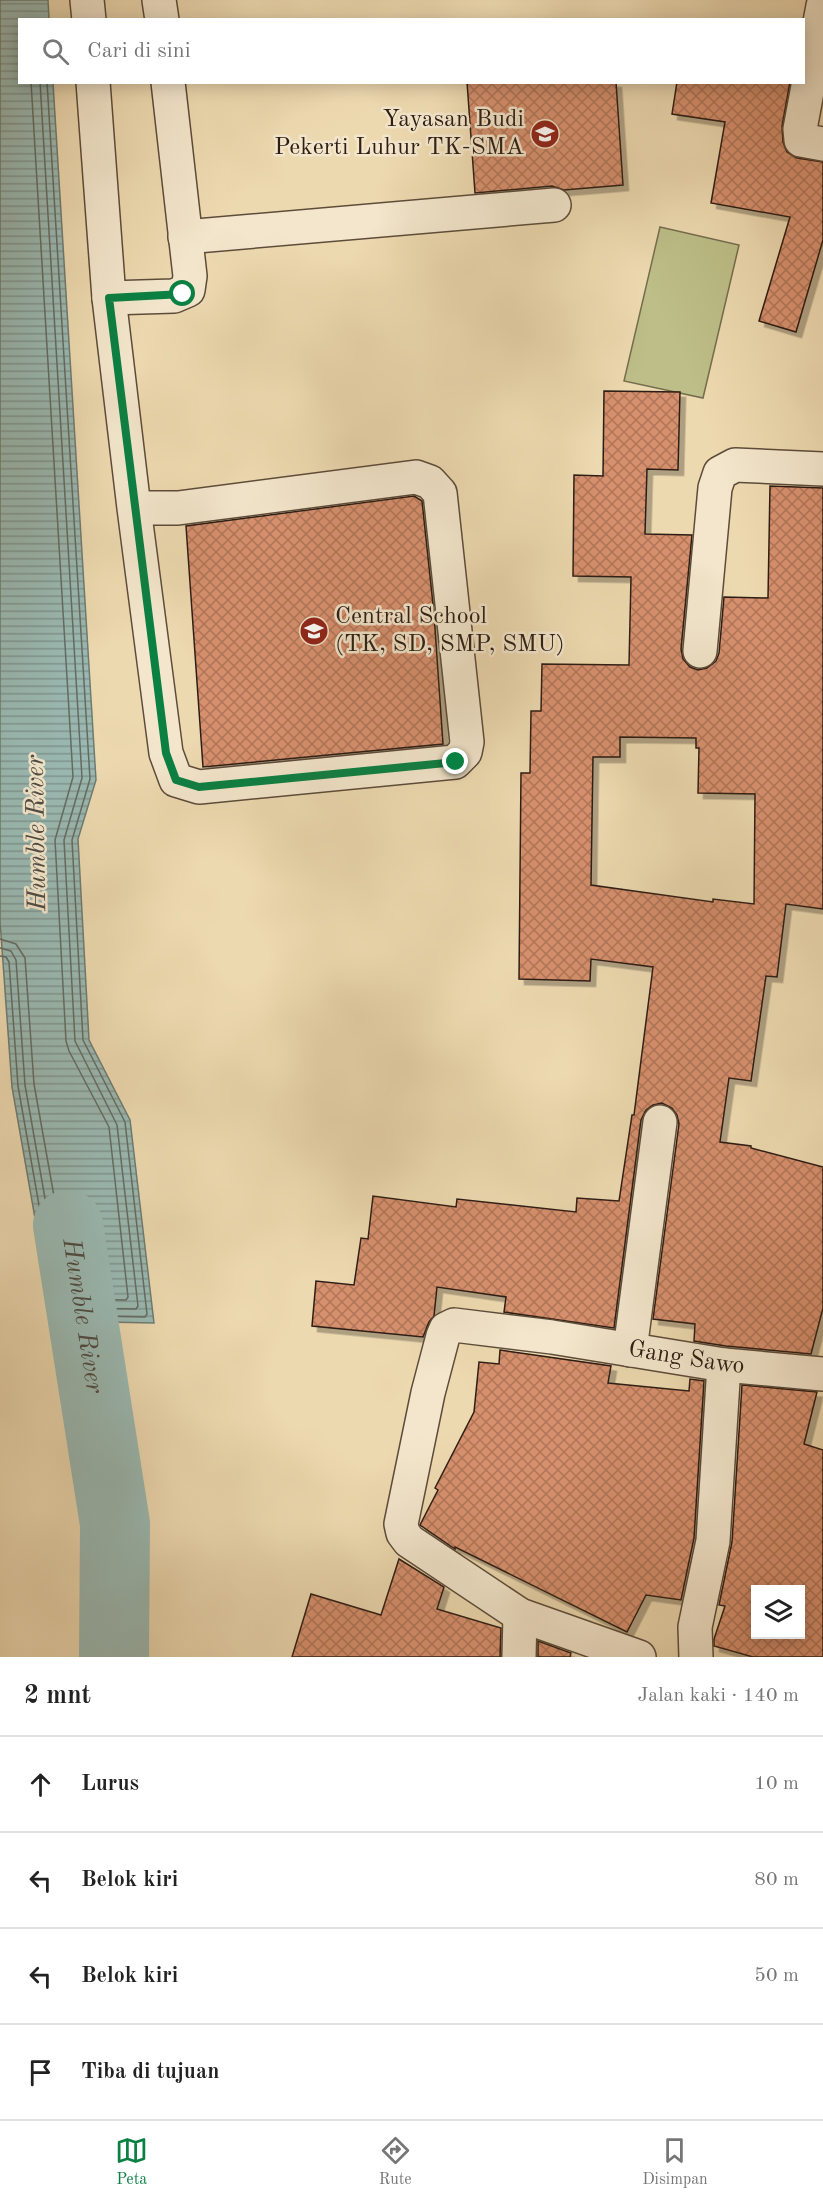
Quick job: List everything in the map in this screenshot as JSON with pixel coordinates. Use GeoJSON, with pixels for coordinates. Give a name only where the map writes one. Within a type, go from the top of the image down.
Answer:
{"type":"FeatureCollection","features":[{"type":"Feature","properties":{"kind":"street"},"geometry":{"type":"LineString","coordinates":[[87,0],[89,18]]}},
{"type":"Feature","properties":{"kind":"street"},"geometry":{"type":"LineString","coordinates":[[159,0],[162,18]]}},
{"type":"Feature","properties":{"kind":"street"},"geometry":{"type":"LineString","coordinates":[[823,6],[800,129],[801,140],[823,144]]}},
{"type":"Feature","properties":{"kind":"street"},"geometry":{"type":"LineString","coordinates":[[93,84],[109,298],[134,508],[166,753],[176,780],[199,787],[456,762],[465,752],[467,741],[440,494],[430,482],[416,477],[178,508],[134,508]]}},
{"type":"Feature","properties":{"kind":"street"},"geometry":{"type":"LineString","coordinates":[[109,298],[174,296],[188,290],[190,276],[168,84]]}},
{"type":"Feature","properties":{"kind":"street"},"geometry":{"type":"LineString","coordinates":[[185,237],[554,205]]}},
{"type":"Feature","properties":{"kind":"street"},"geometry":{"type":"LineString","coordinates":[[700,651],[715,488],[720,473],[735,465],[823,469]]}},
{"type":"Feature","properties":{"kind":"street"},"geometry":{"type":"LineString","coordinates":[[630,1350],[660,1122]]}},
{"type":"Feature","properties":{"kind":"street","name":"Gang Sawo"},"geometry":{"type":"LineString","coordinates":[[520,1615],[409,1541],[403,1533],[401,1524],[428,1393],[446,1329],[454,1325],[552,1337],[724,1365],[823,1374]]}},
{"type":"Feature","properties":{"kind":"street"},"geometry":{"type":"LineString","coordinates":[[696,1657],[695,1628],[713,1541],[724,1365]]}},
{"type":"Feature","properties":{"kind":"street"},"geometry":{"type":"LineString","coordinates":[[519,1657],[520,1615],[639,1657]]}},
{"type":"Feature","properties":{"kind":"green space"},"geometry":{"type":"Polygon","coordinates":[[[660,227],[739,245],[703,398],[624,381],[660,227]]]}},
{"type":"Feature","properties":{"kind":"water"},"geometry":{"type":"Polygon","coordinates":[[[0,0],[48,0],[49,18],[18,18],[18,84],[53,84],[96,780],[78,839],[89,1040],[130,1120],[154,1323],[53,1321],[12,1087],[0,921],[0,0]]]}},
{"type":"Feature","properties":{"kind":"building","name":"Yayasan Budi Pekerti Luhur TK-SMA"},"geometry":{"type":"Polygon","coordinates":[[[467,84],[616,84],[623,185],[564,190],[552,186],[475,193],[467,84]]]}},
{"type":"Feature","properties":{"kind":"building"},"geometry":{"type":"Polygon","coordinates":[[[677,84],[790,84],[782,126],[783,142],[787,152],[797,158],[823,162],[823,240],[796,332],[759,321],[790,217],[711,203],[725,122],[672,114],[677,84]]]}},
{"type":"Feature","properties":{"kind":"building"},"geometry":{"type":"Polygon","coordinates":[[[604,391],[680,392],[678,470],[647,469],[645,534],[692,535],[681,649],[683,659],[690,667],[698,670],[707,668],[716,661],[719,653],[724,597],[768,598],[770,486],[823,488],[823,909],[786,904],[777,977],[766,976],[751,1081],[729,1078],[720,1142],[751,1146],[751,1148],[823,1167],[823,1308],[811,1354],[694,1341],[695,1324],[653,1319],[679,1124],[672,1108],[662,1103],[646,1110],[641,1120],[614,1328],[504,1312],[506,1297],[437,1287],[434,1316],[423,1337],[312,1326],[316,1281],[354,1285],[361,1238],[368,1239],[373,1196],[456,1207],[457,1199],[576,1212],[577,1198],[619,1201],[632,1115],[634,1115],[653,967],[591,959],[590,981],[519,979],[521,773],[530,773],[531,711],[541,711],[542,664],[629,665],[631,577],[573,576],[574,475],[603,476],[604,391]],[[620,737],[620,757],[593,757],[591,885],[713,902],[713,899],[754,904],[755,794],[698,793],[699,748],[696,748],[696,738],[620,737]]]}},
{"type":"Feature","properties":{"kind":"building","name":"Central School (TK, SD, SMP, SMU)"},"geometry":{"type":"Polygon","coordinates":[[[414,496],[422,501],[434,614],[443,744],[203,767],[186,526],[414,496]]]}},
{"type":"Feature","properties":{"kind":"building"},"geometry":{"type":"Polygon","coordinates":[[[500,1350],[611,1366],[608,1383],[689,1391],[690,1379],[704,1381],[694,1538],[681,1600],[646,1595],[627,1632],[455,1547],[455,1549],[420,1525],[438,1490],[435,1488],[474,1412],[479,1362],[499,1364],[500,1350]]]}},
{"type":"Feature","properties":{"kind":"building"},"geometry":{"type":"Polygon","coordinates":[[[742,1385],[817,1392],[804,1444],[823,1450],[823,1657],[753,1657],[714,1646],[714,1639],[725,1606],[719,1605],[732,1542],[742,1385]]]}},
{"type":"Feature","properties":{"kind":"building"},"geometry":{"type":"Polygon","coordinates":[[[399,1559],[444,1587],[437,1609],[501,1628],[500,1657],[292,1657],[311,1594],[381,1615],[399,1559]]]}},
{"type":"Feature","properties":{"kind":"building"},"geometry":{"type":"Polygon","coordinates":[[[538,1641],[571,1653],[570,1657],[538,1657],[538,1641]]]}},
{"type":"Feature","properties":{"kind":"waterway","name":"Humble River"},"geometry":{"type":"LineString","coordinates":[[68,1225],[115,1524],[114,1657]]}},
{"type":"Feature","properties":{"kind":"place","name":"Yayasan Budi Pekerti Luhur TK-SMA"},"geometry":{"type":"Point","coordinates":[545,134]}},
{"type":"Feature","properties":{"kind":"place","name":"Central School (TK, SD, SMP, SMU)"},"geometry":{"type":"Point","coordinates":[314,631]}},
{"type":"Feature","properties":{"kind":"route"},"geometry":{"type":"LineString","coordinates":[[183,294],[109,298],[166,753],[176,780],[199,787],[456,762]]}}]}
